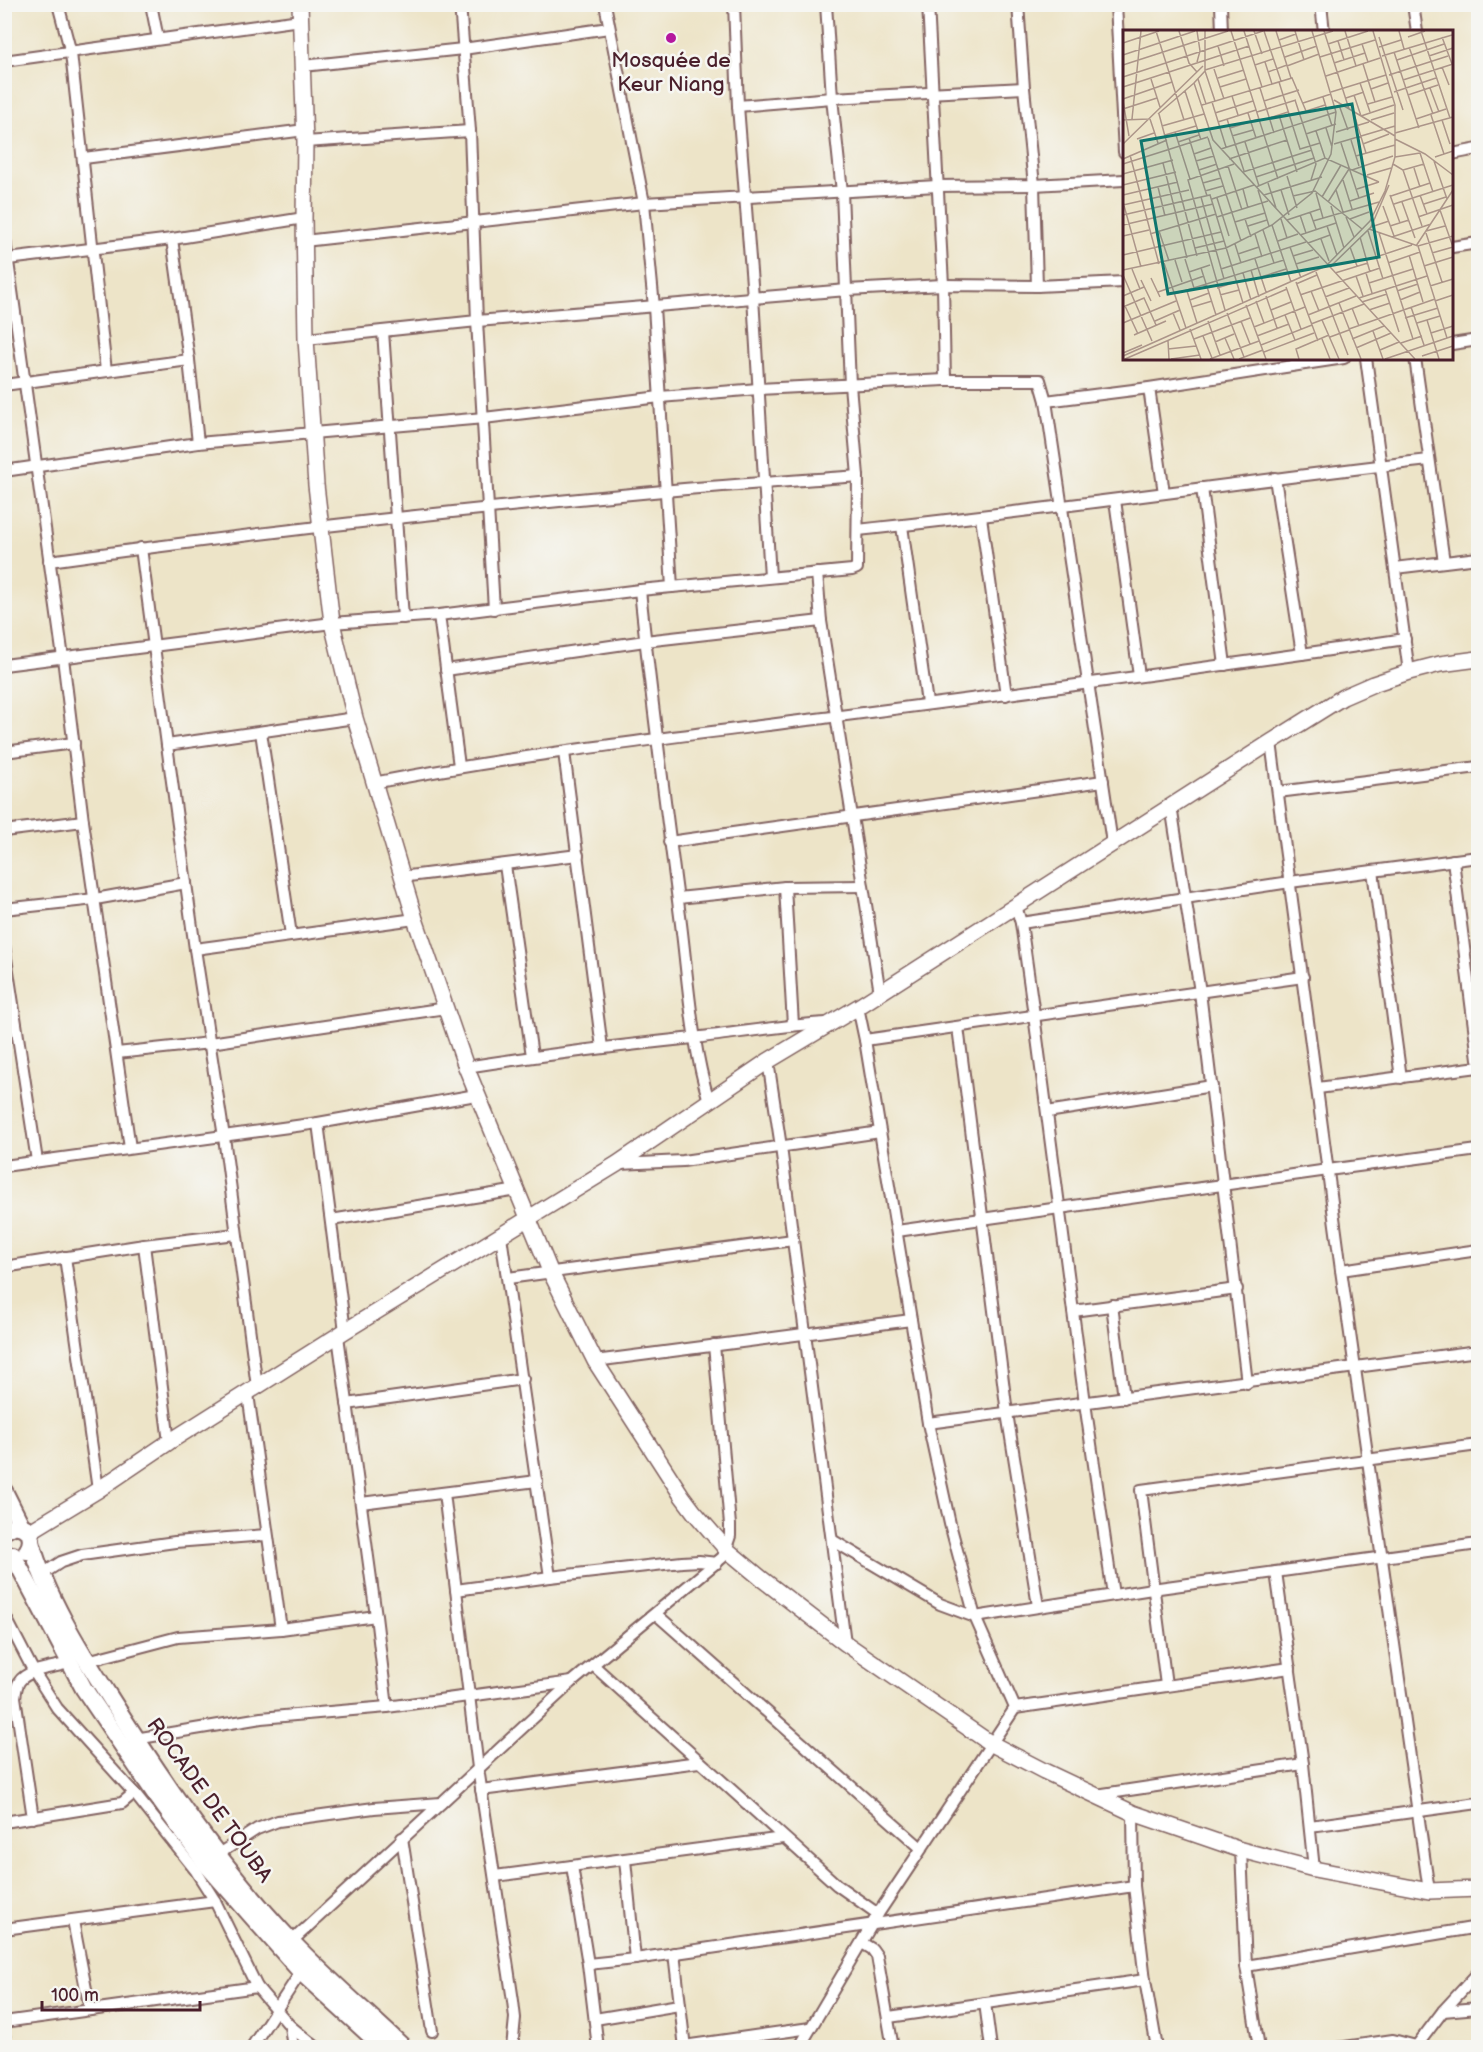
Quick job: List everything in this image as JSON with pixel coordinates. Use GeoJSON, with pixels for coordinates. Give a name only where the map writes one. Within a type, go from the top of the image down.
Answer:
{"type":"FeatureCollection","features":[{"type":"Feature","properties":{"kind":"main road","name":"ROCADE DE TOUBA"},"geometry":{"type":"LineString","coordinates":[[4,1491],[27,1533],[78,1662],[110,1728],[206,1863],[301,1972],[384,2048]]}},
{"type":"Feature","properties":{"kind":"main road"},"geometry":{"type":"LineString","coordinates":[[4,1531],[10,1526],[27,1533],[27,1551],[18,1555],[9,1552]]}},
{"type":"Feature","properties":{"kind":"main road","name":"ROCADE DE TOUBA"},"geometry":{"type":"LineString","coordinates":[[9,1552],[78,1662],[135,1739],[206,1863],[404,2048]]}},
{"type":"Feature","properties":{"kind":"street"},"geometry":{"type":"LineString","coordinates":[[58,4],[71,53],[106,371]]}},
{"type":"Feature","properties":{"kind":"street"},"geometry":{"type":"LineString","coordinates":[[151,4],[158,39]]}},
{"type":"Feature","properties":{"kind":"street"},"geometry":{"type":"LineString","coordinates":[[300,4],[305,136],[306,339],[320,526],[332,623],[354,718],[401,877],[466,1067],[550,1271],[595,1361],[682,1496],[727,1550],[845,1643],[990,1743],[1133,1813],[1240,1850],[1314,1869],[1428,1891],[1479,1889]]}},
{"type":"Feature","properties":{"kind":"street"},"geometry":{"type":"LineString","coordinates":[[460,4],[470,131],[477,321],[494,609]]}},
{"type":"Feature","properties":{"kind":"street"},"geometry":{"type":"LineString","coordinates":[[605,4],[644,203],[654,307],[672,587]]}},
{"type":"Feature","properties":{"kind":"street"},"geometry":{"type":"LineString","coordinates":[[734,4],[738,106],[753,297],[770,577]]}},
{"type":"Feature","properties":{"kind":"street"},"geometry":{"type":"LineString","coordinates":[[4,665],[332,623],[439,615],[640,590],[857,568],[858,476],[850,385],[842,192],[832,98],[826,4]]}},
{"type":"Feature","properties":{"kind":"street"},"geometry":{"type":"LineString","coordinates":[[928,4],[943,285],[945,380]]}},
{"type":"Feature","properties":{"kind":"street"},"geometry":{"type":"LineString","coordinates":[[1018,4],[1024,88],[1035,185],[1037,286]]}},
{"type":"Feature","properties":{"kind":"street"},"geometry":{"type":"LineString","coordinates":[[1116,4],[1123,119]]}},
{"type":"Feature","properties":{"kind":"street"},"geometry":{"type":"LineString","coordinates":[[1221,4],[1222,30]]}},
{"type":"Feature","properties":{"kind":"street"},"geometry":{"type":"LineString","coordinates":[[1321,4],[1324,30]]}},
{"type":"Feature","properties":{"kind":"street"},"geometry":{"type":"LineString","coordinates":[[1413,4],[1417,30]]}},
{"type":"Feature","properties":{"kind":"street"},"geometry":{"type":"LineString","coordinates":[[4,61],[300,20]]}},
{"type":"Feature","properties":{"kind":"street"},"geometry":{"type":"LineString","coordinates":[[303,66],[463,49],[609,28]]}},
{"type":"Feature","properties":{"kind":"street"},"geometry":{"type":"LineString","coordinates":[[738,106],[832,98],[1024,88]]}},
{"type":"Feature","properties":{"kind":"street"},"geometry":{"type":"LineString","coordinates":[[84,158],[305,136],[470,131]]}},
{"type":"Feature","properties":{"kind":"street"},"geometry":{"type":"LineString","coordinates":[[1453,154],[1479,149]]}},
{"type":"Feature","properties":{"kind":"street"},"geometry":{"type":"LineString","coordinates":[[304,240],[644,203],[937,186],[1035,185],[1123,180]]}},
{"type":"Feature","properties":{"kind":"street"},"geometry":{"type":"LineString","coordinates":[[8,259],[172,239],[304,218]]}},
{"type":"Feature","properties":{"kind":"street"},"geometry":{"type":"LineString","coordinates":[[4,233],[26,382],[83,821],[130,1148]]}},
{"type":"Feature","properties":{"kind":"street"},"geometry":{"type":"LineString","coordinates":[[172,239],[198,444]]}},
{"type":"Feature","properties":{"kind":"street"},"geometry":{"type":"LineString","coordinates":[[1453,247],[1479,243]]}},
{"type":"Feature","properties":{"kind":"street"},"geometry":{"type":"LineString","coordinates":[[306,339],[477,321],[847,290],[943,285],[1037,286],[1123,282]]}},
{"type":"Feature","properties":{"kind":"street"},"geometry":{"type":"LineString","coordinates":[[383,331],[403,618]]}},
{"type":"Feature","properties":{"kind":"street"},"geometry":{"type":"LineString","coordinates":[[1453,344],[1479,340]]}},
{"type":"Feature","properties":{"kind":"street"},"geometry":{"type":"LineString","coordinates":[[4,385],[189,360]]}},
{"type":"Feature","properties":{"kind":"street"},"geometry":{"type":"LineString","coordinates":[[1046,401],[1331,360]]}},
{"type":"Feature","properties":{"kind":"street"},"geometry":{"type":"LineString","coordinates":[[1366,360],[1410,672]]}},
{"type":"Feature","properties":{"kind":"street"},"geometry":{"type":"LineString","coordinates":[[1414,360],[1444,562]]}},
{"type":"Feature","properties":{"kind":"street"},"geometry":{"type":"LineString","coordinates":[[4,471],[198,444],[484,417],[660,397],[758,389],[945,380],[1040,380],[1046,401],[1112,843]]}},
{"type":"Feature","properties":{"kind":"street"},"geometry":{"type":"LineString","coordinates":[[1149,388],[1164,494]]}},
{"type":"Feature","properties":{"kind":"street"},"geometry":{"type":"LineString","coordinates":[[858,531],[981,518],[1275,478],[1429,460]]}},
{"type":"Feature","properties":{"kind":"street"},"geometry":{"type":"LineString","coordinates":[[49,561],[320,526],[665,491],[858,476]]}},
{"type":"Feature","properties":{"kind":"street"},"geometry":{"type":"LineString","coordinates":[[1275,478],[1302,654]]}},
{"type":"Feature","properties":{"kind":"street"},"geometry":{"type":"LineString","coordinates":[[1202,488],[1225,665]]}},
{"type":"Feature","properties":{"kind":"street"},"geometry":{"type":"LineString","coordinates":[[1115,500],[1139,676]]}},
{"type":"Feature","properties":{"kind":"street"},"geometry":{"type":"LineString","coordinates":[[981,518],[1006,694]]}},
{"type":"Feature","properties":{"kind":"street"},"geometry":{"type":"LineString","coordinates":[[902,526],[927,703]]}},
{"type":"Feature","properties":{"kind":"street"},"geometry":{"type":"LineString","coordinates":[[141,548],[195,949],[224,1137],[266,1535],[281,1629]]}},
{"type":"Feature","properties":{"kind":"street"},"geometry":{"type":"LineString","coordinates":[[1395,568],[1479,558]]}},
{"type":"Feature","properties":{"kind":"street"},"geometry":{"type":"LineString","coordinates":[[817,573],[821,621],[880,993]]}},
{"type":"Feature","properties":{"kind":"street"},"geometry":{"type":"LineString","coordinates":[[640,590],[669,843],[696,1038],[703,1081],[709,1101]]}},
{"type":"Feature","properties":{"kind":"street"},"geometry":{"type":"LineString","coordinates":[[439,615],[459,766]]}},
{"type":"Feature","properties":{"kind":"street"},"geometry":{"type":"LineString","coordinates":[[446,670],[645,641],[821,621]]}},
{"type":"Feature","properties":{"kind":"street"},"geometry":{"type":"LineString","coordinates":[[373,783],[459,766],[927,703],[1090,684],[1404,639]]}},
{"type":"Feature","properties":{"kind":"street"},"geometry":{"type":"LineString","coordinates":[[27,1533],[341,1334],[617,1164],[768,1061],[858,1007],[1343,697],[1372,684],[1410,672],[1440,664],[1479,659]]}},
{"type":"Feature","properties":{"kind":"street"},"geometry":{"type":"LineString","coordinates":[[167,745],[354,718]]}},
{"type":"Feature","properties":{"kind":"street"},"geometry":{"type":"LineString","coordinates":[[261,732],[291,935]]}},
{"type":"Feature","properties":{"kind":"street"},"geometry":{"type":"LineString","coordinates":[[1270,742],[1354,1368],[1428,1891]]}},
{"type":"Feature","properties":{"kind":"street"},"geometry":{"type":"LineString","coordinates":[[4,752],[74,743]]}},
{"type":"Feature","properties":{"kind":"street"},"geometry":{"type":"LineString","coordinates":[[564,752],[602,1048]]}},
{"type":"Feature","properties":{"kind":"street"},"geometry":{"type":"LineString","coordinates":[[1278,792],[1479,767]]}},
{"type":"Feature","properties":{"kind":"street"},"geometry":{"type":"LineString","coordinates":[[669,843],[1103,781]]}},
{"type":"Feature","properties":{"kind":"street"},"geometry":{"type":"LineString","coordinates":[[1171,806],[1200,992],[1247,1383]]}},
{"type":"Feature","properties":{"kind":"street"},"geometry":{"type":"LineString","coordinates":[[4,831],[83,821]]}},
{"type":"Feature","properties":{"kind":"street"},"geometry":{"type":"LineString","coordinates":[[401,877],[578,855]]}},
{"type":"Feature","properties":{"kind":"street"},"geometry":{"type":"LineString","coordinates":[[1020,923],[1290,882],[1479,857]]}},
{"type":"Feature","properties":{"kind":"street"},"geometry":{"type":"LineString","coordinates":[[1453,860],[1479,1059]]}},
{"type":"Feature","properties":{"kind":"street"},"geometry":{"type":"LineString","coordinates":[[505,865],[532,1056]]}},
{"type":"Feature","properties":{"kind":"street"},"geometry":{"type":"LineString","coordinates":[[1373,871],[1401,1078]]}},
{"type":"Feature","properties":{"kind":"street"},"geometry":{"type":"LineString","coordinates":[[4,909],[95,899],[186,883]]}},
{"type":"Feature","properties":{"kind":"street"},"geometry":{"type":"LineString","coordinates":[[678,898],[785,887],[863,886]]}},
{"type":"Feature","properties":{"kind":"street"},"geometry":{"type":"LineString","coordinates":[[785,887],[793,1025]]}},
{"type":"Feature","properties":{"kind":"street"},"geometry":{"type":"LineString","coordinates":[[1016,906],[1034,1016],[1084,1403],[1113,1595]]}},
{"type":"Feature","properties":{"kind":"street"},"geometry":{"type":"LineString","coordinates":[[195,949],[415,919]]}},
{"type":"Feature","properties":{"kind":"street"},"geometry":{"type":"LineString","coordinates":[[4,945],[37,1161]]}},
{"type":"Feature","properties":{"kind":"street"},"geometry":{"type":"LineString","coordinates":[[865,1040],[1303,977]]}},
{"type":"Feature","properties":{"kind":"street"},"geometry":{"type":"LineString","coordinates":[[858,1007],[928,1423],[950,1524],[975,1617],[1015,1708]]}},
{"type":"Feature","properties":{"kind":"street"},"geometry":{"type":"LineString","coordinates":[[117,1053],[210,1043],[446,1008]]}},
{"type":"Feature","properties":{"kind":"street"},"geometry":{"type":"LineString","coordinates":[[466,1067],[532,1056],[793,1025],[832,1023]]}},
{"type":"Feature","properties":{"kind":"street"},"geometry":{"type":"LineString","coordinates":[[958,1027],[1007,1413],[1038,1606]]}},
{"type":"Feature","properties":{"kind":"street"},"geometry":{"type":"LineString","coordinates":[[768,1061],[845,1643]]}},
{"type":"Feature","properties":{"kind":"street"},"geometry":{"type":"LineString","coordinates":[[1317,1088],[1479,1067]]}},
{"type":"Feature","properties":{"kind":"street"},"geometry":{"type":"LineString","coordinates":[[1047,1112],[1212,1086]]}},
{"type":"Feature","properties":{"kind":"street"},"geometry":{"type":"LineString","coordinates":[[4,1166],[318,1123],[476,1095]]}},
{"type":"Feature","properties":{"kind":"street"},"geometry":{"type":"LineString","coordinates":[[318,1123],[331,1220],[347,1404],[387,1707]]}},
{"type":"Feature","properties":{"kind":"street"},"geometry":{"type":"LineString","coordinates":[[617,1164],[684,1161],[880,1132]]}},
{"type":"Feature","properties":{"kind":"street"},"geometry":{"type":"LineString","coordinates":[[897,1232],[1479,1150]]}},
{"type":"Feature","properties":{"kind":"street"},"geometry":{"type":"LineString","coordinates":[[331,1220],[518,1190]]}},
{"type":"Feature","properties":{"kind":"street"},"geometry":{"type":"LineString","coordinates":[[4,1267],[144,1245],[236,1234]]}},
{"type":"Feature","properties":{"kind":"street"},"geometry":{"type":"LineString","coordinates":[[501,1236],[550,1577]]}},
{"type":"Feature","properties":{"kind":"street"},"geometry":{"type":"LineString","coordinates":[[508,1278],[793,1240]]}},
{"type":"Feature","properties":{"kind":"street"},"geometry":{"type":"LineString","coordinates":[[144,1245],[169,1442]]}},
{"type":"Feature","properties":{"kind":"street"},"geometry":{"type":"LineString","coordinates":[[1341,1270],[1479,1250]]}},
{"type":"Feature","properties":{"kind":"street"},"geometry":{"type":"LineString","coordinates":[[65,1257],[98,1490]]}},
{"type":"Feature","properties":{"kind":"street"},"geometry":{"type":"LineString","coordinates":[[1073,1311],[1237,1289]]}},
{"type":"Feature","properties":{"kind":"street"},"geometry":{"type":"LineString","coordinates":[[1112,1305],[1124,1398]]}},
{"type":"Feature","properties":{"kind":"street"},"geometry":{"type":"LineString","coordinates":[[595,1361],[911,1320]]}},
{"type":"Feature","properties":{"kind":"street"},"geometry":{"type":"LineString","coordinates":[[291,1942],[572,1682],[717,1563],[727,1550],[730,1525],[714,1345]]}},
{"type":"Feature","properties":{"kind":"street"},"geometry":{"type":"LineString","coordinates":[[928,1423],[1479,1351]]}},
{"type":"Feature","properties":{"kind":"street"},"geometry":{"type":"LineString","coordinates":[[347,1404],[523,1379]]}},
{"type":"Feature","properties":{"kind":"street"},"geometry":{"type":"LineString","coordinates":[[1166,1685],[1141,1490],[1479,1444]]}},
{"type":"Feature","properties":{"kind":"street"},"geometry":{"type":"LineString","coordinates":[[361,1503],[537,1481]]}},
{"type":"Feature","properties":{"kind":"street"},"geometry":{"type":"LineString","coordinates":[[444,1493],[478,1768],[513,2001],[515,2018],[512,2048]]}},
{"type":"Feature","properties":{"kind":"street"},"geometry":{"type":"LineString","coordinates":[[42,1575],[61,1562],[82,1555],[175,1542],[266,1535]]}},
{"type":"Feature","properties":{"kind":"street"},"geometry":{"type":"LineString","coordinates":[[832,1540],[940,1604],[975,1617],[1152,1589],[1479,1544]]}},
{"type":"Feature","properties":{"kind":"street"},"geometry":{"type":"LineString","coordinates":[[456,1590],[682,1562],[717,1563]]}},
{"type":"Feature","properties":{"kind":"street"},"geometry":{"type":"LineString","coordinates":[[1276,1572],[1303,1764],[1314,1869]]}},
{"type":"Feature","properties":{"kind":"street"},"geometry":{"type":"LineString","coordinates":[[4,1614],[34,1672],[57,1708],[134,1793],[206,1863],[216,1901],[257,1987],[290,2026],[317,2048]]}},
{"type":"Feature","properties":{"kind":"street"},"geometry":{"type":"LineString","coordinates":[[656,1614],[921,1848]]}},
{"type":"Feature","properties":{"kind":"street"},"geometry":{"type":"LineString","coordinates":[[33,1818],[15,1697],[20,1680],[34,1672],[178,1637],[281,1629],[376,1616]]}},
{"type":"Feature","properties":{"kind":"street"},"geometry":{"type":"LineString","coordinates":[[593,1665],[783,1838],[876,1918]]}},
{"type":"Feature","properties":{"kind":"street"},"geometry":{"type":"LineString","coordinates":[[799,2048],[876,1918],[1015,1708],[1290,1668]]}},
{"type":"Feature","properties":{"kind":"street"},"geometry":{"type":"LineString","coordinates":[[135,1739],[261,1718],[387,1707],[572,1682]]}},
{"type":"Feature","properties":{"kind":"street"},"geometry":{"type":"LineString","coordinates":[[481,1790],[699,1762]]}},
{"type":"Feature","properties":{"kind":"street"},"geometry":{"type":"LineString","coordinates":[[1096,1795],[1303,1764]]}},
{"type":"Feature","properties":{"kind":"street"},"geometry":{"type":"LineString","coordinates":[[4,1822],[122,1803],[134,1793]]}},
{"type":"Feature","properties":{"kind":"street"},"geometry":{"type":"LineString","coordinates":[[206,1863],[257,1829],[278,1821],[374,1808],[441,1803]]}},
{"type":"Feature","properties":{"kind":"street"},"geometry":{"type":"LineString","coordinates":[[1310,1826],[1479,1803]]}},
{"type":"Feature","properties":{"kind":"street"},"geometry":{"type":"LineString","coordinates":[[1133,1813],[1134,1886],[1145,1980],[1157,2048]]}},
{"type":"Feature","properties":{"kind":"street"},"geometry":{"type":"LineString","coordinates":[[402,1838],[432,2031]]}},
{"type":"Feature","properties":{"kind":"street"},"geometry":{"type":"LineString","coordinates":[[495,1876],[783,1838]]}},
{"type":"Feature","properties":{"kind":"street"},"geometry":{"type":"LineString","coordinates":[[1240,1850],[1246,1966],[1259,2048]]}},
{"type":"Feature","properties":{"kind":"street"},"geometry":{"type":"LineString","coordinates":[[625,1860],[635,1959]]}},
{"type":"Feature","properties":{"kind":"street"},"geometry":{"type":"LineString","coordinates":[[572,1866],[588,1964],[598,2048]]}},
{"type":"Feature","properties":{"kind":"street"},"geometry":{"type":"LineString","coordinates":[[588,1964],[674,1953],[876,1918],[1134,1886]]}},
{"type":"Feature","properties":{"kind":"street"},"geometry":{"type":"LineString","coordinates":[[4,1929],[216,1901]]}},
{"type":"Feature","properties":{"kind":"street"},"geometry":{"type":"LineString","coordinates":[[74,1921],[90,2010]]}},
{"type":"Feature","properties":{"kind":"street"},"geometry":{"type":"LineString","coordinates":[[1246,1966],[1479,1927]]}},
{"type":"Feature","properties":{"kind":"street"},"geometry":{"type":"LineString","coordinates":[[862,1943],[872,1948],[877,1956],[893,2048]]}},
{"type":"Feature","properties":{"kind":"street"},"geometry":{"type":"LineString","coordinates":[[674,1953],[684,2047],[810,2028]]}},
{"type":"Feature","properties":{"kind":"street"},"geometry":{"type":"LineString","coordinates":[[251,2048],[301,1972]]}},
{"type":"Feature","properties":{"kind":"street"},"geometry":{"type":"LineString","coordinates":[[1338,2048],[1393,2040],[1416,2047],[1443,2011],[1479,1973]]}},
{"type":"Feature","properties":{"kind":"street"},"geometry":{"type":"LineString","coordinates":[[889,2018],[1145,1980]]}},
{"type":"Feature","properties":{"kind":"street"},"geometry":{"type":"LineString","coordinates":[[4,2022],[257,1987]]}},
{"type":"Feature","properties":{"kind":"street"},"geometry":{"type":"LineString","coordinates":[[985,2003],[991,2048]]}},
{"type":"Feature","properties":{"kind":"street"},"geometry":{"type":"LineString","coordinates":[[594,2019],[680,2005]]}},
{"type":"Feature","properties":{"kind":"street"},"geometry":{"type":"LineString","coordinates":[[1443,2011],[1479,2008]]}},
{"type":"Feature","properties":{"kind":"street"},"geometry":{"type":"LineString","coordinates":[[290,2026],[293,2048]]}},
{"type":"Feature","properties":{"kind":"street"},"geometry":{"type":"LineString","coordinates":[[4,2034],[6,2048]]}},
{"type":"Feature","properties":{"kind":"place","name":"Mosquée de Keur Niang"},"geometry":{"type":"Point","coordinates":[671,38]}}]}
